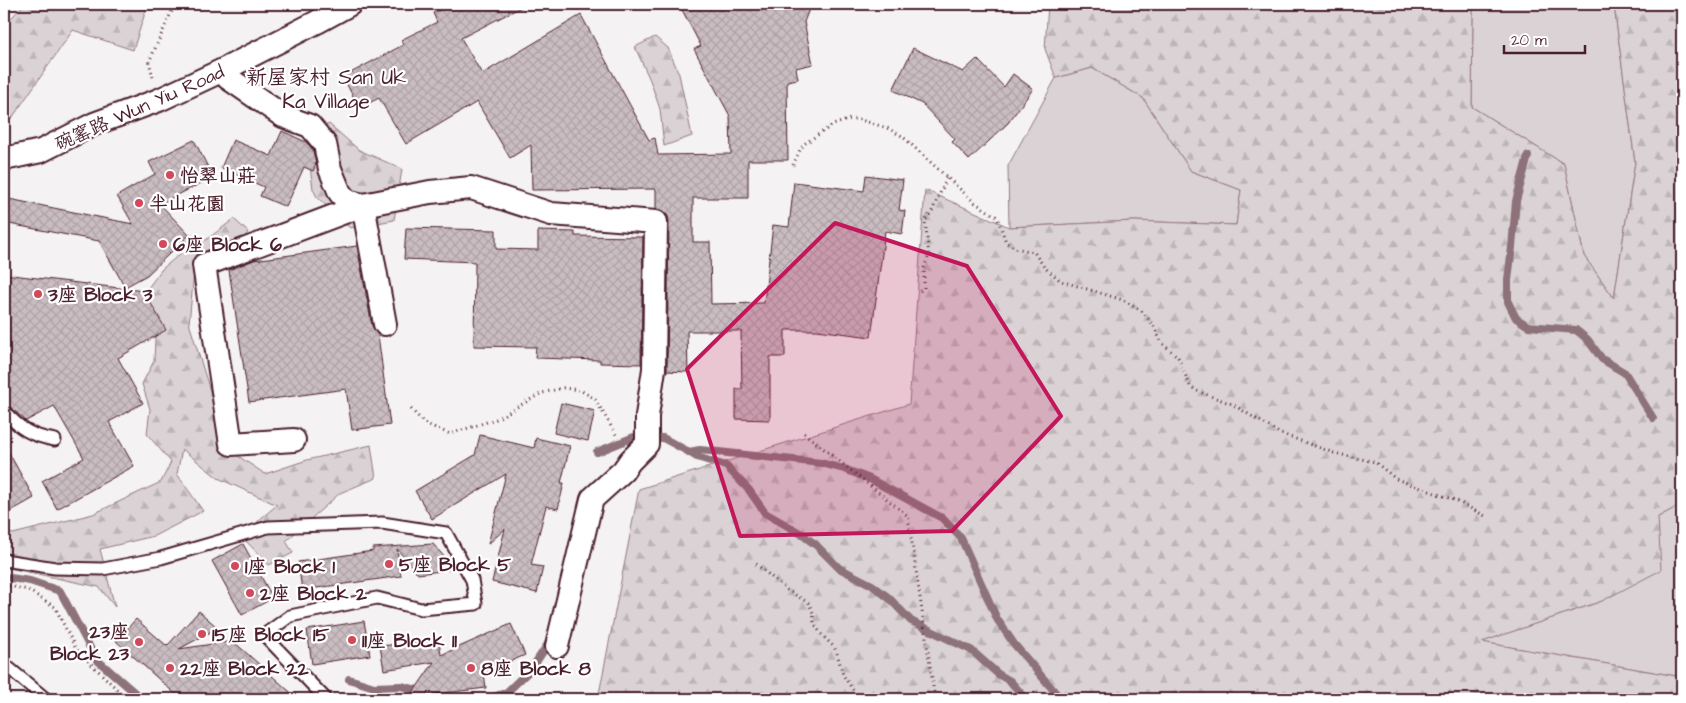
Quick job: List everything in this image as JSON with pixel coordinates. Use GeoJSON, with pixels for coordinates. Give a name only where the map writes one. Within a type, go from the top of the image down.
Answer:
{"type":"FeatureCollection","features":[{"type":"Feature","properties":{"kind":"street","name":"碗窰路 Wun Yiu Road"},"geometry":{"type":"LineString","coordinates":[[4,159],[41,151],[94,124],[159,100],[223,70],[350,4]]}},
{"type":"Feature","properties":{"kind":"street"},"geometry":{"type":"LineString","coordinates":[[223,70],[228,78],[282,116],[310,126],[325,144],[330,169],[340,193],[347,201],[363,205]]}},
{"type":"Feature","properties":{"kind":"street"},"geometry":{"type":"LineString","coordinates":[[294,440],[231,444],[204,265],[363,205],[430,192],[471,188],[551,214],[656,222],[654,369],[647,416],[647,444],[623,471],[592,499],[556,646]]}},
{"type":"Feature","properties":{"kind":"street"},"geometry":{"type":"LineString","coordinates":[[363,205],[385,324]]}},
{"type":"Feature","properties":{"kind":"lane"},"geometry":{"type":"LineString","coordinates":[[4,411],[18,426],[40,437],[55,440]]}},
{"type":"Feature","properties":{"kind":"lane"},"geometry":{"type":"LineString","coordinates":[[4,560],[55,568],[102,569],[161,558],[268,527],[382,523],[446,533],[472,580],[476,604],[421,609],[377,598],[290,616],[264,635],[326,699]]}},
{"type":"Feature","properties":{"kind":"lane"},"geometry":{"type":"LineString","coordinates":[[4,664],[46,699]]}},
{"type":"Feature","properties":{"kind":"path"},"geometry":{"type":"LineString","coordinates":[[159,100],[149,62],[175,4]]}},
{"type":"Feature","properties":{"kind":"path"},"geometry":{"type":"LineString","coordinates":[[1677,99],[1682,89]]}},
{"type":"Feature","properties":{"kind":"path"},"geometry":{"type":"LineString","coordinates":[[793,165],[804,144],[833,125],[850,119],[861,120],[887,128],[902,136],[974,202],[997,217],[1006,242],[1015,248],[1034,252],[1052,275],[1061,281],[1123,300],[1143,312],[1154,326],[1161,342],[1178,357],[1190,386],[1197,391],[1232,404],[1279,433],[1334,453],[1375,462],[1396,479],[1457,501],[1485,516]]}},
{"type":"Feature","properties":{"kind":"path"},"geometry":{"type":"LineString","coordinates":[[920,291],[924,288],[924,268],[929,255],[925,222],[947,178]]}},
{"type":"Feature","properties":{"kind":"path"},"geometry":{"type":"LineString","coordinates":[[411,410],[424,423],[450,434],[496,419],[542,393],[563,388],[580,390],[595,399],[618,436]]}},
{"type":"Feature","properties":{"kind":"path"},"geometry":{"type":"LineString","coordinates":[[804,433],[908,516],[935,699]]}},
{"type":"Feature","properties":{"kind":"path"},"geometry":{"type":"LineString","coordinates":[[756,564],[787,590],[809,603],[814,623],[837,653],[843,675],[857,696],[857,699]]}},
{"type":"Feature","properties":{"kind":"path"},"geometry":{"type":"LineString","coordinates":[[4,585],[28,590],[55,607],[76,649],[127,699]]}},
{"type":"Feature","properties":{"kind":"highlighted area"},"geometry":{"type":"Polygon","coordinates":[[[835,223],[967,266],[1061,416],[952,531],[740,536],[687,369],[835,223]]]}},
{"type":"Feature","properties":{"kind":"green space"},"geometry":{"type":"Polygon","coordinates":[[[24,4],[148,4],[133,50],[73,30],[12,118],[4,121],[4,26],[24,4]]]}},
{"type":"Feature","properties":{"kind":"green space"},"geometry":{"type":"Polygon","coordinates":[[[1048,4],[1471,4],[1473,10],[1472,107],[1564,164],[1584,256],[1614,298],[1635,162],[1615,13],[1617,4],[1682,4],[1682,504],[1658,517],[1661,570],[1602,601],[1482,642],[1682,677],[1682,699],[598,699],[639,489],[909,404],[925,190],[1009,227],[1134,221],[1236,225],[1241,190],[1191,171],[1143,98],[1092,68],[1056,78],[1045,49],[1048,4]]]}},
{"type":"Feature","properties":{"kind":"green space"},"geometry":{"type":"Polygon","coordinates":[[[1471,4],[1617,4],[1615,13],[1635,162],[1614,298],[1584,256],[1564,164],[1472,107],[1473,10],[1471,4]]]}},
{"type":"Feature","properties":{"kind":"green space"},"geometry":{"type":"Polygon","coordinates":[[[655,37],[668,48],[679,74],[692,136],[664,146],[660,109],[650,80],[635,47],[655,37]]]}},
{"type":"Feature","properties":{"kind":"green space"},"geometry":{"type":"Polygon","coordinates":[[[1092,68],[1143,98],[1191,171],[1241,190],[1236,225],[1134,221],[1009,227],[1008,166],[1056,78],[1092,68]]]}},
{"type":"Feature","properties":{"kind":"green space"},"geometry":{"type":"Polygon","coordinates":[[[329,124],[359,150],[402,169],[394,220],[350,228],[317,197],[313,189],[306,136],[329,124]]]}},
{"type":"Feature","properties":{"kind":"green space"},"geometry":{"type":"Polygon","coordinates":[[[234,219],[248,232],[239,246],[195,262],[189,323],[219,420],[220,444],[265,474],[307,460],[371,445],[376,478],[340,493],[286,541],[293,553],[269,565],[246,541],[259,520],[277,505],[218,478],[182,449],[177,474],[203,511],[154,536],[100,549],[115,607],[99,587],[4,567],[4,532],[13,534],[93,514],[161,482],[171,462],[147,434],[150,409],[142,384],[154,361],[156,320],[133,308],[162,269],[186,249],[181,232],[206,240],[234,219]]]}},
{"type":"Feature","properties":{"kind":"green space"},"geometry":{"type":"Polygon","coordinates":[[[1682,504],[1682,677],[1481,642],[1602,601],[1658,517],[1682,504]]]}},
{"type":"Feature","properties":{"kind":"building"},"geometry":{"type":"Polygon","coordinates":[[[451,4],[527,4],[461,38],[482,74],[581,15],[649,140],[655,138],[658,155],[731,154],[730,116],[694,49],[701,46],[679,4],[811,4],[804,22],[813,64],[796,68],[798,79],[787,81],[788,160],[748,160],[748,198],[693,198],[693,242],[710,242],[711,304],[764,303],[773,225],[789,227],[794,182],[864,191],[866,175],[903,180],[899,210],[905,211],[902,234],[885,231],[871,337],[817,330],[785,330],[785,357],[770,357],[770,420],[736,419],[736,389],[742,389],[741,331],[687,331],[688,372],[667,371],[669,222],[668,216],[664,211],[656,209],[656,189],[532,190],[531,145],[510,158],[477,102],[406,144],[379,98],[359,108],[343,77],[403,45],[401,40],[437,22],[433,13],[451,4]]]}},
{"type":"Feature","properties":{"kind":"building"},"geometry":{"type":"Polygon","coordinates":[[[913,48],[963,72],[977,59],[1004,87],[1013,74],[1033,89],[1008,123],[969,160],[952,142],[955,139],[922,104],[893,90],[913,48]]]}},
{"type":"Feature","properties":{"kind":"building"},"geometry":{"type":"Polygon","coordinates":[[[282,131],[306,142],[313,150],[316,164],[313,171],[304,167],[286,207],[260,196],[264,187],[221,168],[233,140],[271,156],[282,131]]]}},
{"type":"Feature","properties":{"kind":"building"},"geometry":{"type":"Polygon","coordinates":[[[194,140],[213,177],[160,204],[189,235],[147,275],[125,287],[99,241],[4,223],[4,198],[133,224],[117,196],[155,174],[149,162],[194,140]]]}},
{"type":"Feature","properties":{"kind":"building"},"geometry":{"type":"Polygon","coordinates":[[[406,228],[496,230],[496,249],[538,250],[538,231],[575,232],[575,236],[643,237],[641,364],[600,363],[600,360],[535,358],[536,347],[474,346],[475,262],[404,259],[406,228]]]}},
{"type":"Feature","properties":{"kind":"building"},"geometry":{"type":"Polygon","coordinates":[[[357,246],[372,326],[378,335],[390,425],[352,430],[346,389],[249,402],[229,270],[254,260],[357,246]]]}},
{"type":"Feature","properties":{"kind":"building"},"geometry":{"type":"Polygon","coordinates":[[[4,274],[144,291],[166,330],[118,358],[143,403],[109,422],[134,466],[57,509],[42,481],[84,458],[54,406],[26,421],[4,404],[4,274]]]}},
{"type":"Feature","properties":{"kind":"building"},"geometry":{"type":"Polygon","coordinates":[[[561,403],[595,411],[588,441],[554,433],[561,403]]]}},
{"type":"Feature","properties":{"kind":"building"},"geometry":{"type":"Polygon","coordinates":[[[480,435],[534,448],[536,438],[570,446],[561,483],[564,483],[558,509],[546,506],[531,565],[543,567],[537,593],[492,582],[505,529],[488,544],[506,474],[432,519],[415,491],[475,455],[480,435]]]}},
{"type":"Feature","properties":{"kind":"building"},"geometry":{"type":"Polygon","coordinates":[[[4,444],[34,498],[4,515],[4,444]]]}},
{"type":"Feature","properties":{"kind":"building"},"geometry":{"type":"Polygon","coordinates":[[[243,544],[273,598],[242,615],[212,561],[243,544]]]}},
{"type":"Feature","properties":{"kind":"building"},"geometry":{"type":"Polygon","coordinates":[[[433,544],[455,569],[418,574],[397,549],[401,576],[302,590],[298,562],[373,551],[373,548],[433,544]]]}},
{"type":"Feature","properties":{"kind":"building"},"geometry":{"type":"Polygon","coordinates":[[[199,611],[218,628],[179,649],[233,641],[298,699],[181,699],[116,641],[136,619],[167,646],[199,611]]]}},
{"type":"Feature","properties":{"kind":"building"},"geometry":{"type":"Polygon","coordinates":[[[364,621],[370,655],[312,664],[307,630],[364,621]]]}},
{"type":"Feature","properties":{"kind":"building"},"geometry":{"type":"Polygon","coordinates":[[[511,624],[525,655],[484,673],[486,688],[410,697],[434,662],[384,670],[380,646],[439,640],[441,655],[511,624]]]}},
{"type":"Feature","properties":{"kind":"waterway"},"geometry":{"type":"LineString","coordinates":[[1528,156],[1516,201],[1508,280],[1508,302],[1516,318],[1528,326],[1576,330],[1587,339],[1602,359],[1625,373],[1653,418]]}},
{"type":"Feature","properties":{"kind":"waterway"},"geometry":{"type":"LineString","coordinates":[[597,452],[634,437],[663,438],[689,452],[700,450],[821,463],[870,479],[942,518],[961,538],[997,619],[1014,644],[1061,699]]}},
{"type":"Feature","properties":{"kind":"waterway"},"geometry":{"type":"LineString","coordinates":[[689,452],[697,457],[726,466],[749,490],[765,513],[800,533],[816,545],[839,568],[872,585],[889,598],[911,621],[971,650],[998,674],[1010,681],[1026,699]]}},
{"type":"Feature","properties":{"kind":"waterway"},"geometry":{"type":"LineString","coordinates":[[4,577],[30,581],[60,591],[96,659],[142,699]]}},
{"type":"Feature","properties":{"kind":"waterway"},"geometry":{"type":"LineString","coordinates":[[489,699],[507,692],[532,668],[552,638]]}},
{"type":"Feature","properties":{"kind":"waterway"},"geometry":{"type":"LineString","coordinates":[[349,679],[374,687],[401,686],[453,699]]}},
{"type":"Feature","properties":{"kind":"place","name":"怡翠山莊"},"geometry":{"type":"Point","coordinates":[170,175]}},
{"type":"Feature","properties":{"kind":"place","name":"半山花園"},"geometry":{"type":"Point","coordinates":[139,203]}},
{"type":"Feature","properties":{"kind":"place","name":"6座 Block 6"},"geometry":{"type":"Point","coordinates":[163,244]}},
{"type":"Feature","properties":{"kind":"place","name":"3座 Block 3"},"geometry":{"type":"Point","coordinates":[38,294]}},
{"type":"Feature","properties":{"kind":"place","name":"5座 Block 5"},"geometry":{"type":"Point","coordinates":[389,564]}},
{"type":"Feature","properties":{"kind":"place","name":"1座 Block 1"},"geometry":{"type":"Point","coordinates":[235,566]}},
{"type":"Feature","properties":{"kind":"place","name":"2座 Block 2"},"geometry":{"type":"Point","coordinates":[250,593]}},
{"type":"Feature","properties":{"kind":"place","name":"15座 Block 15"},"geometry":{"type":"Point","coordinates":[202,634]}},
{"type":"Feature","properties":{"kind":"place","name":"11座 Block 11"},"geometry":{"type":"Point","coordinates":[352,640]}},
{"type":"Feature","properties":{"kind":"place","name":"23座 Block 23"},"geometry":{"type":"Point","coordinates":[139,642]}},
{"type":"Feature","properties":{"kind":"place","name":"22座 Block 22"},"geometry":{"type":"Point","coordinates":[170,668]}},
{"type":"Feature","properties":{"kind":"place","name":"8座 Block 8"},"geometry":{"type":"Point","coordinates":[471,668]}},
{"type":"Feature","properties":{"kind":"district","name":"新屋家村 San Uk Ka Village"},"geometry":{"type":"Point","coordinates":[326,89]}}]}
